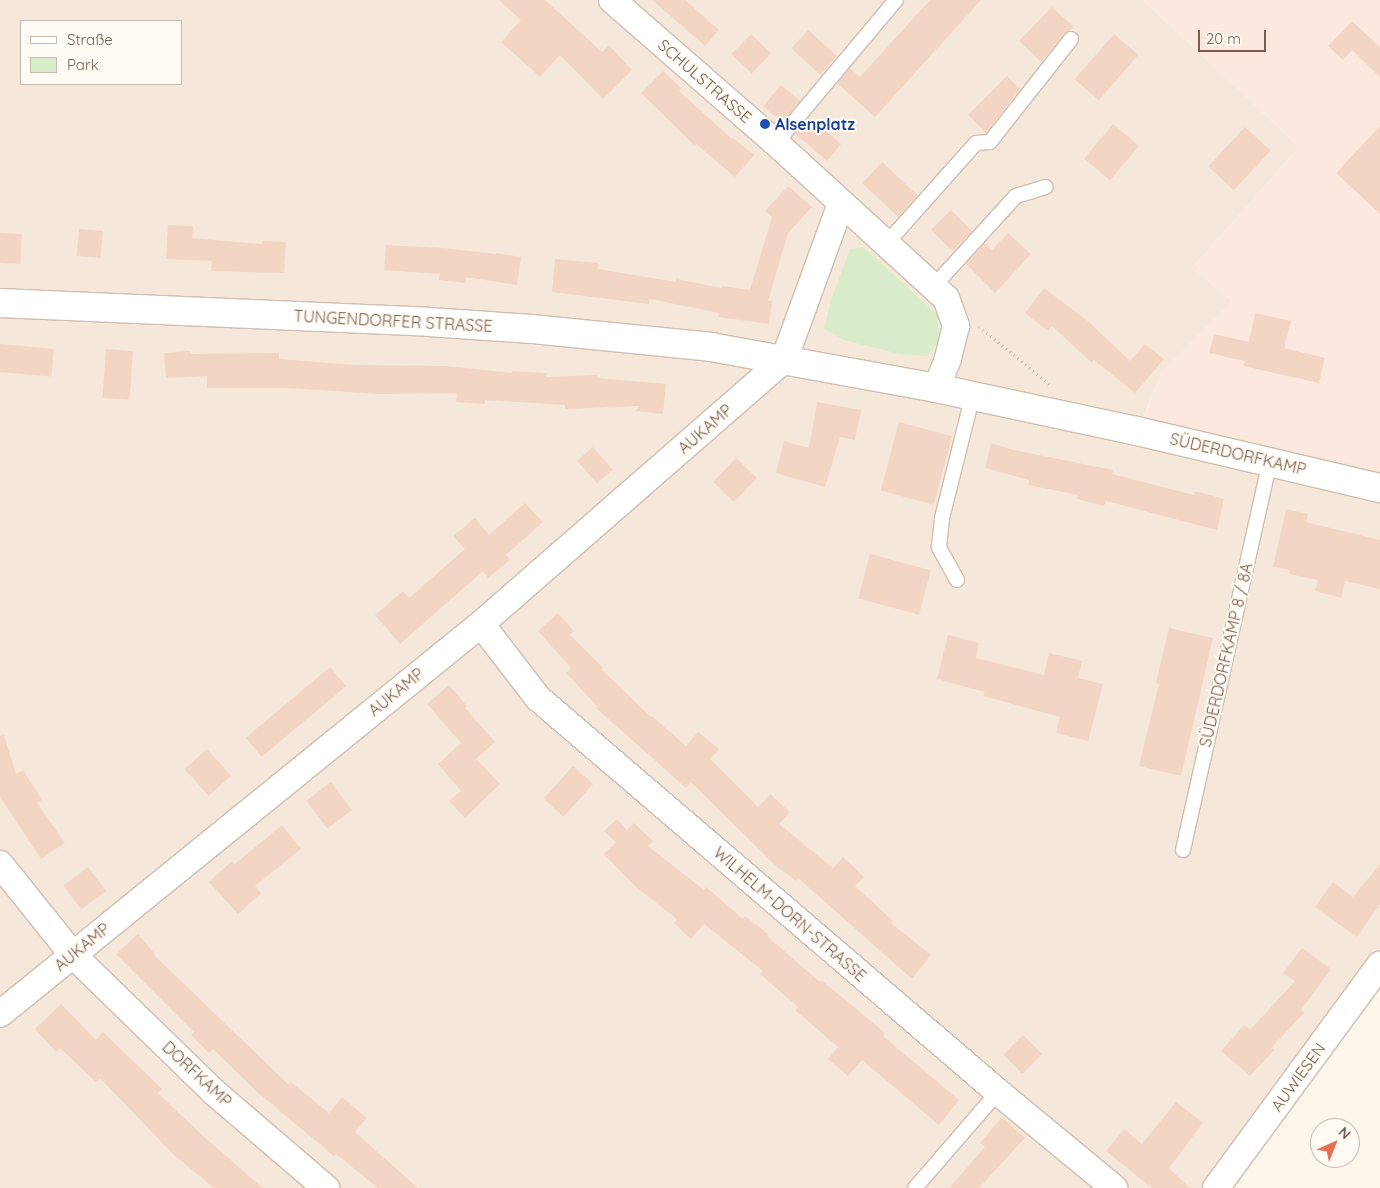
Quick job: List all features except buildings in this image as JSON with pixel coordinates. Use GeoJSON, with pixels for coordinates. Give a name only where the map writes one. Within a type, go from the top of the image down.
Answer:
{"type":"FeatureCollection","features":[{"type":"Feature","properties":{"kind":"main road","name":"TUNGENDORFER STRASSE"},"geometry":{"type":"LineString","coordinates":[[0,303],[532,329],[711,346],[784,360]]}},
{"type":"Feature","properties":{"kind":"main road"},"geometry":{"type":"LineString","coordinates":[[784,360],[973,396]]}},
{"type":"Feature","properties":{"kind":"main road","name":"SÜDERDORFKAMP"},"geometry":{"type":"LineString","coordinates":[[973,396],[1270,461],[1380,488]]}},
{"type":"Feature","properties":{"kind":"street","name":"SCHULSTRASSE"},"geometry":{"type":"LineString","coordinates":[[612,0],[776,143],[841,203]]}},
{"type":"Feature","properties":{"kind":"street"},"geometry":{"type":"LineString","coordinates":[[784,360],[841,203],[946,298],[956,326],[948,359],[936,388]]}},
{"type":"Feature","properties":{"kind":"street","name":"AUKAMP"},"geometry":{"type":"LineString","coordinates":[[0,1014],[481,624],[784,360]]}},
{"type":"Feature","properties":{"kind":"street","name":"WILHELM-DORN-STRASSE"},"geometry":{"type":"LineString","coordinates":[[481,624],[538,698],[998,1092],[1114,1188]]}},
{"type":"Feature","properties":{"kind":"street","name":"DORFKAMP"},"geometry":{"type":"LineString","coordinates":[[0,864],[73,955],[214,1092],[326,1188]]}},
{"type":"Feature","properties":{"kind":"street","name":"AUWIESEN"},"geometry":{"type":"LineString","coordinates":[[1216,1188],[1380,965]]}},
{"type":"Feature","properties":{"kind":"lane"},"geometry":{"type":"LineString","coordinates":[[776,143],[896,0]]}},
{"type":"Feature","properties":{"kind":"lane"},"geometry":{"type":"LineString","coordinates":[[887,243],[976,143],[990,142],[1071,39]]}},
{"type":"Feature","properties":{"kind":"lane"},"geometry":{"type":"LineString","coordinates":[[934,286],[1016,196],[1046,187]]}},
{"type":"Feature","properties":{"kind":"lane"},"geometry":{"type":"LineString","coordinates":[[957,580],[939,547],[942,518],[973,396]]}},
{"type":"Feature","properties":{"kind":"lane","name":"SÜDERDORFKAMP 8 / 8A"},"geometry":{"type":"LineString","coordinates":[[1183,850],[1270,461]]}},
{"type":"Feature","properties":{"kind":"lane"},"geometry":{"type":"LineString","coordinates":[[915,1188],[998,1092]]}},
{"type":"Feature","properties":{"kind":"path"},"geometry":{"type":"LineString","coordinates":[[976,324],[1059,392]]}},
{"type":"Feature","properties":{"kind":"shaded area"},"geometry":{"type":"Polygon","coordinates":[[[0,0],[1143,0],[1299,147],[1192,268],[1232,301],[1162,372],[1144,415],[1380,470],[1380,981],[1229,1188],[0,1188],[0,0]]]}},
{"type":"Feature","properties":{"kind":"shaded area"},"geometry":{"type":"Polygon","coordinates":[[[1143,0],[1380,0],[1380,470],[1144,416],[1162,372],[1232,301],[1192,268],[1299,147],[1143,0]]]}},
{"type":"Feature","properties":{"kind":"green space"},"geometry":{"type":"Polygon","coordinates":[[[863,247],[938,315],[939,341],[927,356],[899,354],[844,340],[824,329],[831,300],[850,249],[863,247]]]}},
{"type":"Feature","properties":{"kind":"place","name":"Alsenplatz"},"geometry":{"type":"Point","coordinates":[765,124]}}]}
